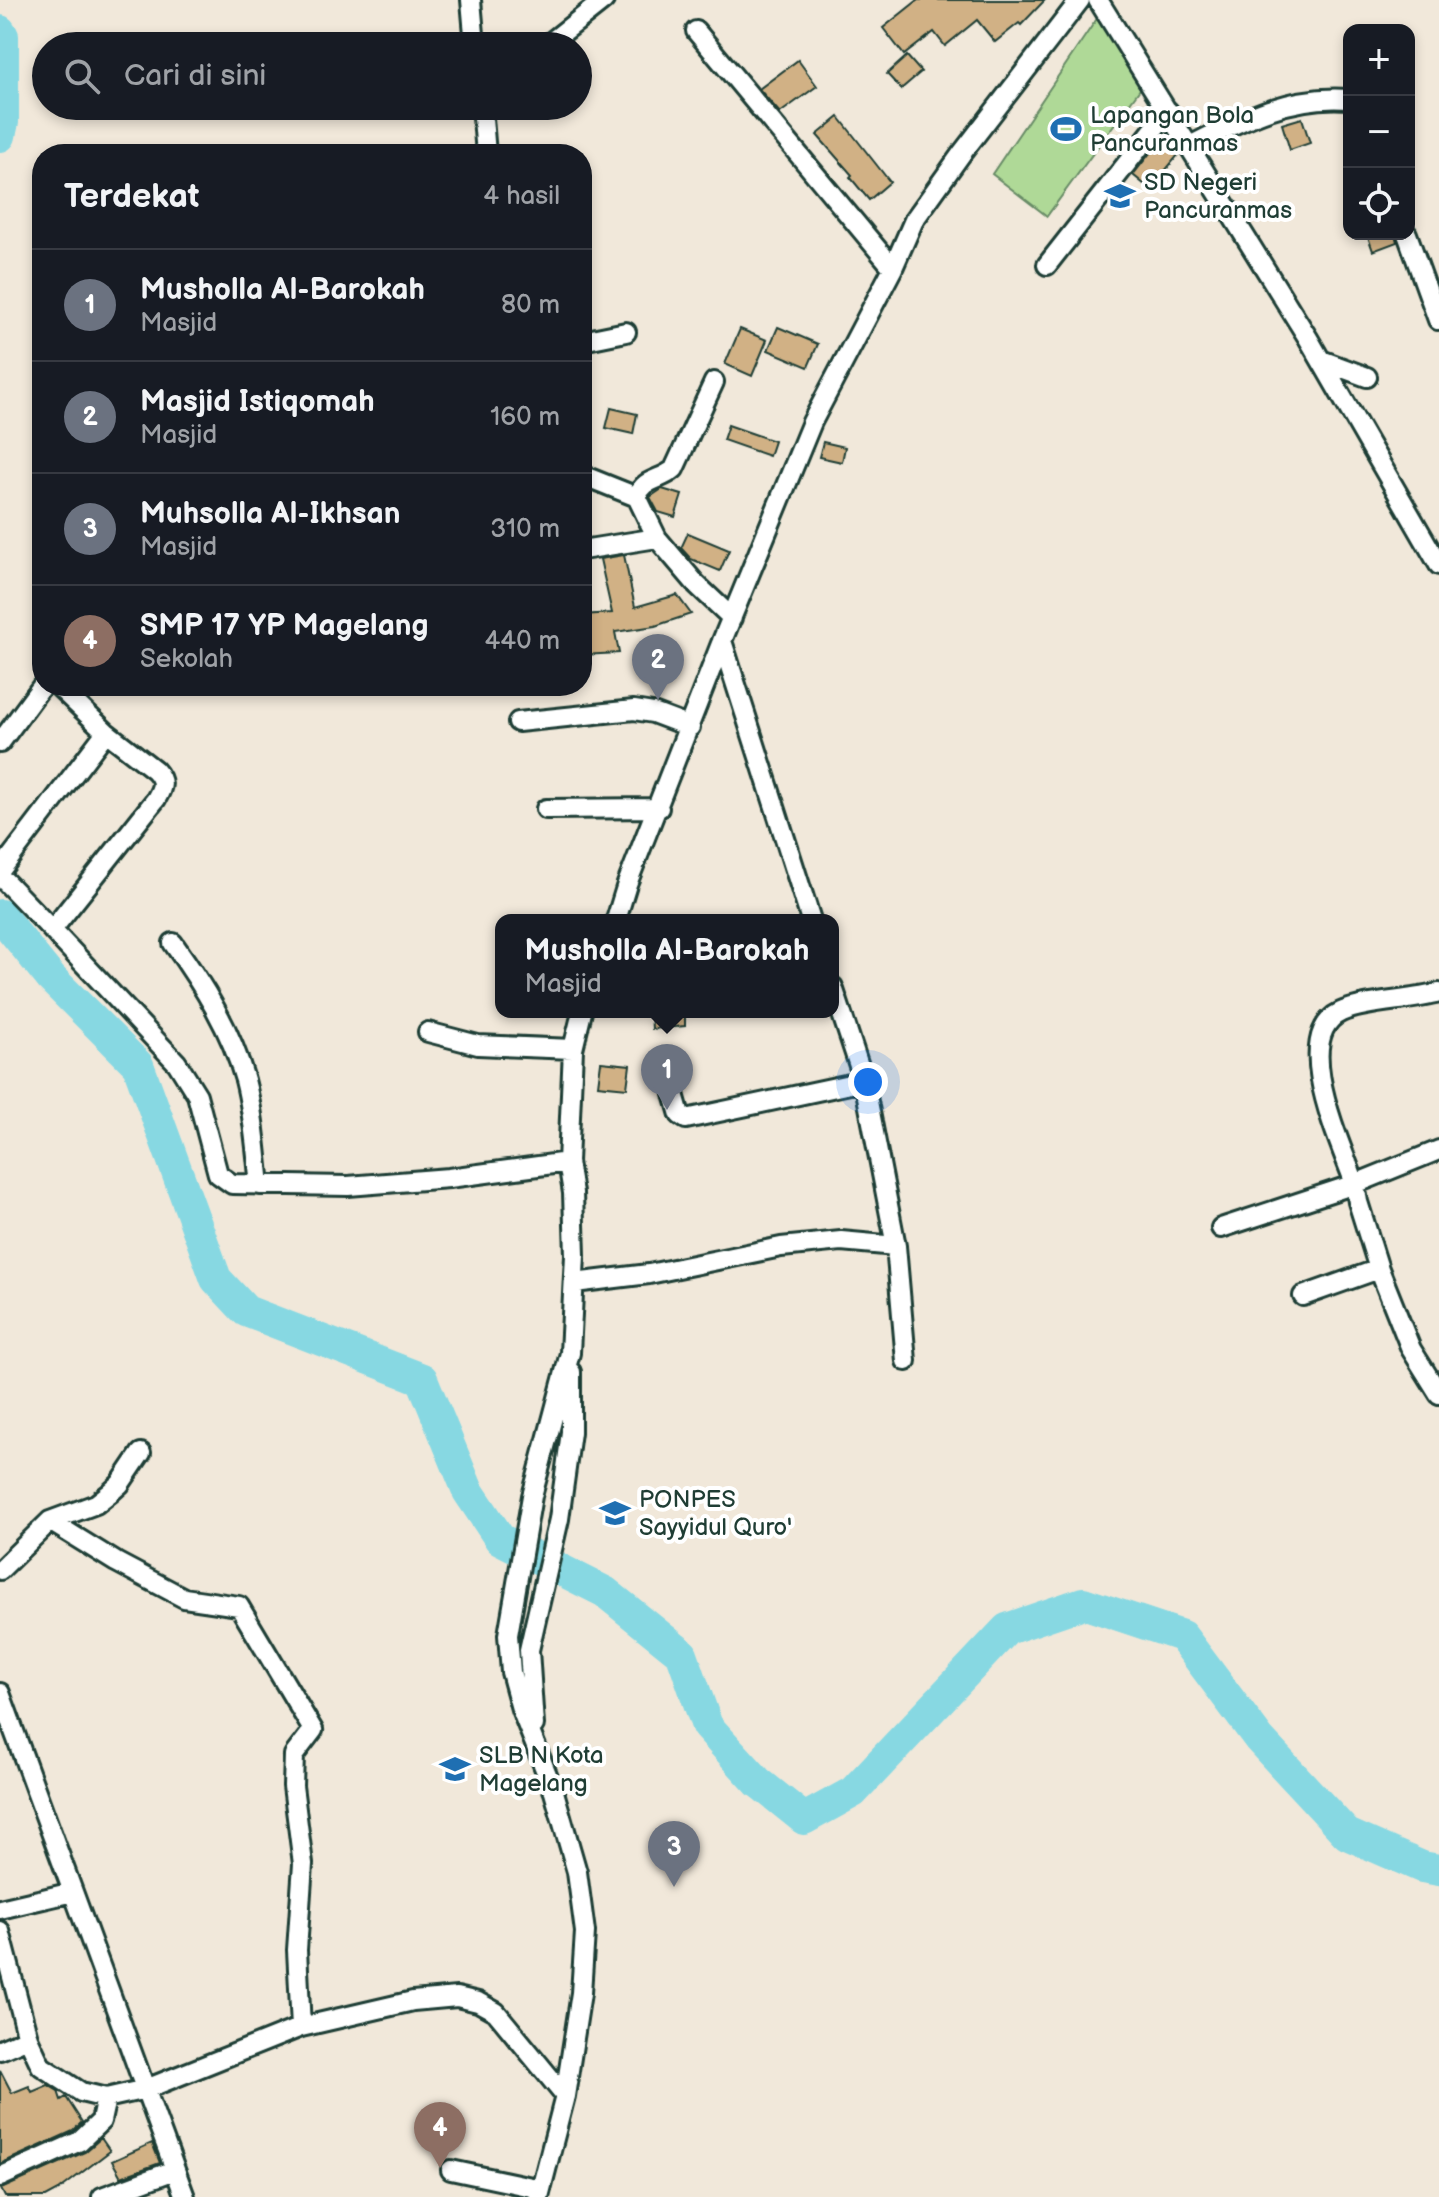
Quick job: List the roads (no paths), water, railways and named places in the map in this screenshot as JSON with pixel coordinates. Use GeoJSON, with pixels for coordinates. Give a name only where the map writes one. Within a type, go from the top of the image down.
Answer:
{"type":"FeatureCollection","features":[{"type":"Feature","properties":{"kind":"street"},"geometry":{"type":"LineString","coordinates":[[471,0],[474,32]]}},
{"type":"Feature","properties":{"kind":"street"},"geometry":{"type":"LineString","coordinates":[[564,32],[604,0]]}},
{"type":"Feature","properties":{"kind":"street"},"geometry":{"type":"LineString","coordinates":[[618,914],[722,641],[812,422],[893,268],[914,220],[1080,0]]}},
{"type":"Feature","properties":{"kind":"street"},"geometry":{"type":"LineString","coordinates":[[1098,0],[1321,360],[1439,565]]}},
{"type":"Feature","properties":{"kind":"street"},"geometry":{"type":"LineString","coordinates":[[696,31],[893,268]]}},
{"type":"Feature","properties":{"kind":"street"},"geometry":{"type":"LineString","coordinates":[[1190,146],[1283,104],[1343,99]]}},
{"type":"Feature","properties":{"kind":"street"},"geometry":{"type":"LineString","coordinates":[[1047,265],[1168,111]]}},
{"type":"Feature","properties":{"kind":"street"},"geometry":{"type":"LineString","coordinates":[[483,120],[485,144]]}},
{"type":"Feature","properties":{"kind":"street"},"geometry":{"type":"LineString","coordinates":[[1409,240],[1438,320]]}},
{"type":"Feature","properties":{"kind":"street"},"geometry":{"type":"LineString","coordinates":[[592,339],[626,332]]}},
{"type":"Feature","properties":{"kind":"street"},"geometry":{"type":"LineString","coordinates":[[1321,360],[1367,377]]}},
{"type":"Feature","properties":{"kind":"street"},"geometry":{"type":"LineString","coordinates":[[637,497],[647,481],[669,474],[674,469],[714,382]]}},
{"type":"Feature","properties":{"kind":"street"},"geometry":{"type":"LineString","coordinates":[[592,479],[637,497],[657,538],[696,584],[732,618]]}},
{"type":"Feature","properties":{"kind":"street"},"geometry":{"type":"LineString","coordinates":[[592,548],[657,538]]}},
{"type":"Feature","properties":{"kind":"street"},"geometry":{"type":"LineString","coordinates":[[722,641],[809,914]]}},
{"type":"Feature","properties":{"kind":"street"},"geometry":{"type":"LineString","coordinates":[[0,743],[35,696]]}},
{"type":"Feature","properties":{"kind":"street"},"geometry":{"type":"LineString","coordinates":[[52,930],[156,799],[163,784],[162,777],[155,770],[106,732],[68,696]]}},
{"type":"Feature","properties":{"kind":"street"},"geometry":{"type":"LineString","coordinates":[[518,722],[634,710],[653,713],[690,727]]}},
{"type":"Feature","properties":{"kind":"street"},"geometry":{"type":"LineString","coordinates":[[106,732],[0,873],[177,1063],[197,1095],[218,1174],[232,1184],[348,1186],[449,1178],[568,1162]]}},
{"type":"Feature","properties":{"kind":"street"},"geometry":{"type":"LineString","coordinates":[[546,809],[659,808]]}},
{"type":"Feature","properties":{"kind":"street"},"geometry":{"type":"LineString","coordinates":[[173,943],[196,975],[232,1042],[252,1116],[260,1185]]}},
{"type":"Feature","properties":{"kind":"street"},"geometry":{"type":"LineString","coordinates":[[1439,993],[1344,1010],[1325,1024],[1321,1034],[1321,1086],[1355,1184],[1379,1269],[1411,1349],[1439,1394]]}},
{"type":"Feature","properties":{"kind":"street"},"geometry":{"type":"LineString","coordinates":[[839,1005],[864,1081],[896,1246],[906,1361]]}},
{"type":"Feature","properties":{"kind":"street"},"geometry":{"type":"LineString","coordinates":[[536,1749],[529,1650],[559,1519],[571,1432],[573,1193],[568,1162],[573,1049],[581,1018]]}},
{"type":"Feature","properties":{"kind":"street"},"geometry":{"type":"LineString","coordinates":[[428,1032],[478,1045],[573,1049]]}},
{"type":"Feature","properties":{"kind":"street"},"geometry":{"type":"LineString","coordinates":[[674,1094],[680,1115],[686,1119],[864,1081]]}},
{"type":"Feature","properties":{"kind":"street"},"geometry":{"type":"LineString","coordinates":[[1221,1228],[1355,1184],[1439,1150]]}},
{"type":"Feature","properties":{"kind":"street"},"geometry":{"type":"LineString","coordinates":[[574,1283],[649,1274],[781,1247],[841,1241],[896,1246]]}},
{"type":"Feature","properties":{"kind":"street"},"geometry":{"type":"LineString","coordinates":[[1303,1296],[1379,1269]]}},
{"type":"Feature","properties":{"kind":"street"},"geometry":{"type":"LineString","coordinates":[[451,2170],[540,2193],[565,2096],[581,1993],[585,1932],[577,1872],[554,1792],[536,1749],[511,1672],[508,1635],[532,1496],[570,1353]]}},
{"type":"Feature","properties":{"kind":"street"},"geometry":{"type":"LineString","coordinates":[[0,1570],[50,1521],[96,1504],[110,1493],[141,1453]]}},
{"type":"Feature","properties":{"kind":"street"},"geometry":{"type":"LineString","coordinates":[[50,1521],[116,1562],[184,1598],[239,1606],[313,1730],[294,1755],[293,1786],[303,1864],[297,1950],[301,2027]]}},
{"type":"Feature","properties":{"kind":"street"},"geometry":{"type":"LineString","coordinates":[[0,1693],[185,2197]]}},
{"type":"Feature","properties":{"kind":"street"},"geometry":{"type":"LineString","coordinates":[[0,1909],[73,1892]]}},
{"type":"Feature","properties":{"kind":"street"},"geometry":{"type":"LineString","coordinates":[[0,1931],[28,2038],[41,2066],[81,2092],[106,2098],[146,2089],[301,2027],[413,2001],[457,1997],[478,2002],[496,2012],[565,2096]]}},
{"type":"Feature","properties":{"kind":"street"},"geometry":{"type":"LineString","coordinates":[[0,2050],[28,2038]]}},
{"type":"Feature","properties":{"kind":"street"},"geometry":{"type":"LineString","coordinates":[[0,2177],[80,2141],[101,2121],[106,2098]]}},
{"type":"Feature","properties":{"kind":"street"},"geometry":{"type":"LineString","coordinates":[[102,2197],[175,2170]]}},
{"type":"Feature","properties":{"kind":"waterway"},"geometry":{"type":"LineString","coordinates":[[0,31],[3,36],[3,122],[0,136]]}},
{"type":"Feature","properties":{"kind":"waterway"},"geometry":{"type":"LineString","coordinates":[[0,915],[51,978],[138,1065],[216,1279],[246,1311],[422,1379],[468,1491],[500,1539],[605,1592],[682,1654],[707,1726],[758,1782],[804,1819],[853,1792],[1007,1629],[1083,1603],[1182,1636],[1259,1739],[1347,1834],[1422,1867],[1439,1870]]}},
{"type":"Feature","properties":{"kind":"place","name":"Lapangan Bola Pancuranmas"},"geometry":{"type":"Point","coordinates":[1066,129]}},
{"type":"Feature","properties":{"kind":"place","name":"SD Negeri Pancuranmas"},"geometry":{"type":"Point","coordinates":[1120,196]}},
{"type":"Feature","properties":{"kind":"place","name":"Masjid Istiqomah"},"geometry":{"type":"Point","coordinates":[658,700]}},
{"type":"Feature","properties":{"kind":"place","name":"Musholla Al-Barokah"},"geometry":{"type":"Point","coordinates":[667,1110]}},
{"type":"Feature","properties":{"kind":"place","name":"PONPES Sayyidul Quro'"},"geometry":{"type":"Point","coordinates":[615,1513]}},
{"type":"Feature","properties":{"kind":"place","name":"SLB N Kota Magelang"},"geometry":{"type":"Point","coordinates":[455,1769]}},
{"type":"Feature","properties":{"kind":"place","name":"Muhsolla Al-Ikhsan"},"geometry":{"type":"Point","coordinates":[674,1887]}},
{"type":"Feature","properties":{"kind":"place","name":"SMP 17 YP Magelang"},"geometry":{"type":"Point","coordinates":[440,2168]}}]}
